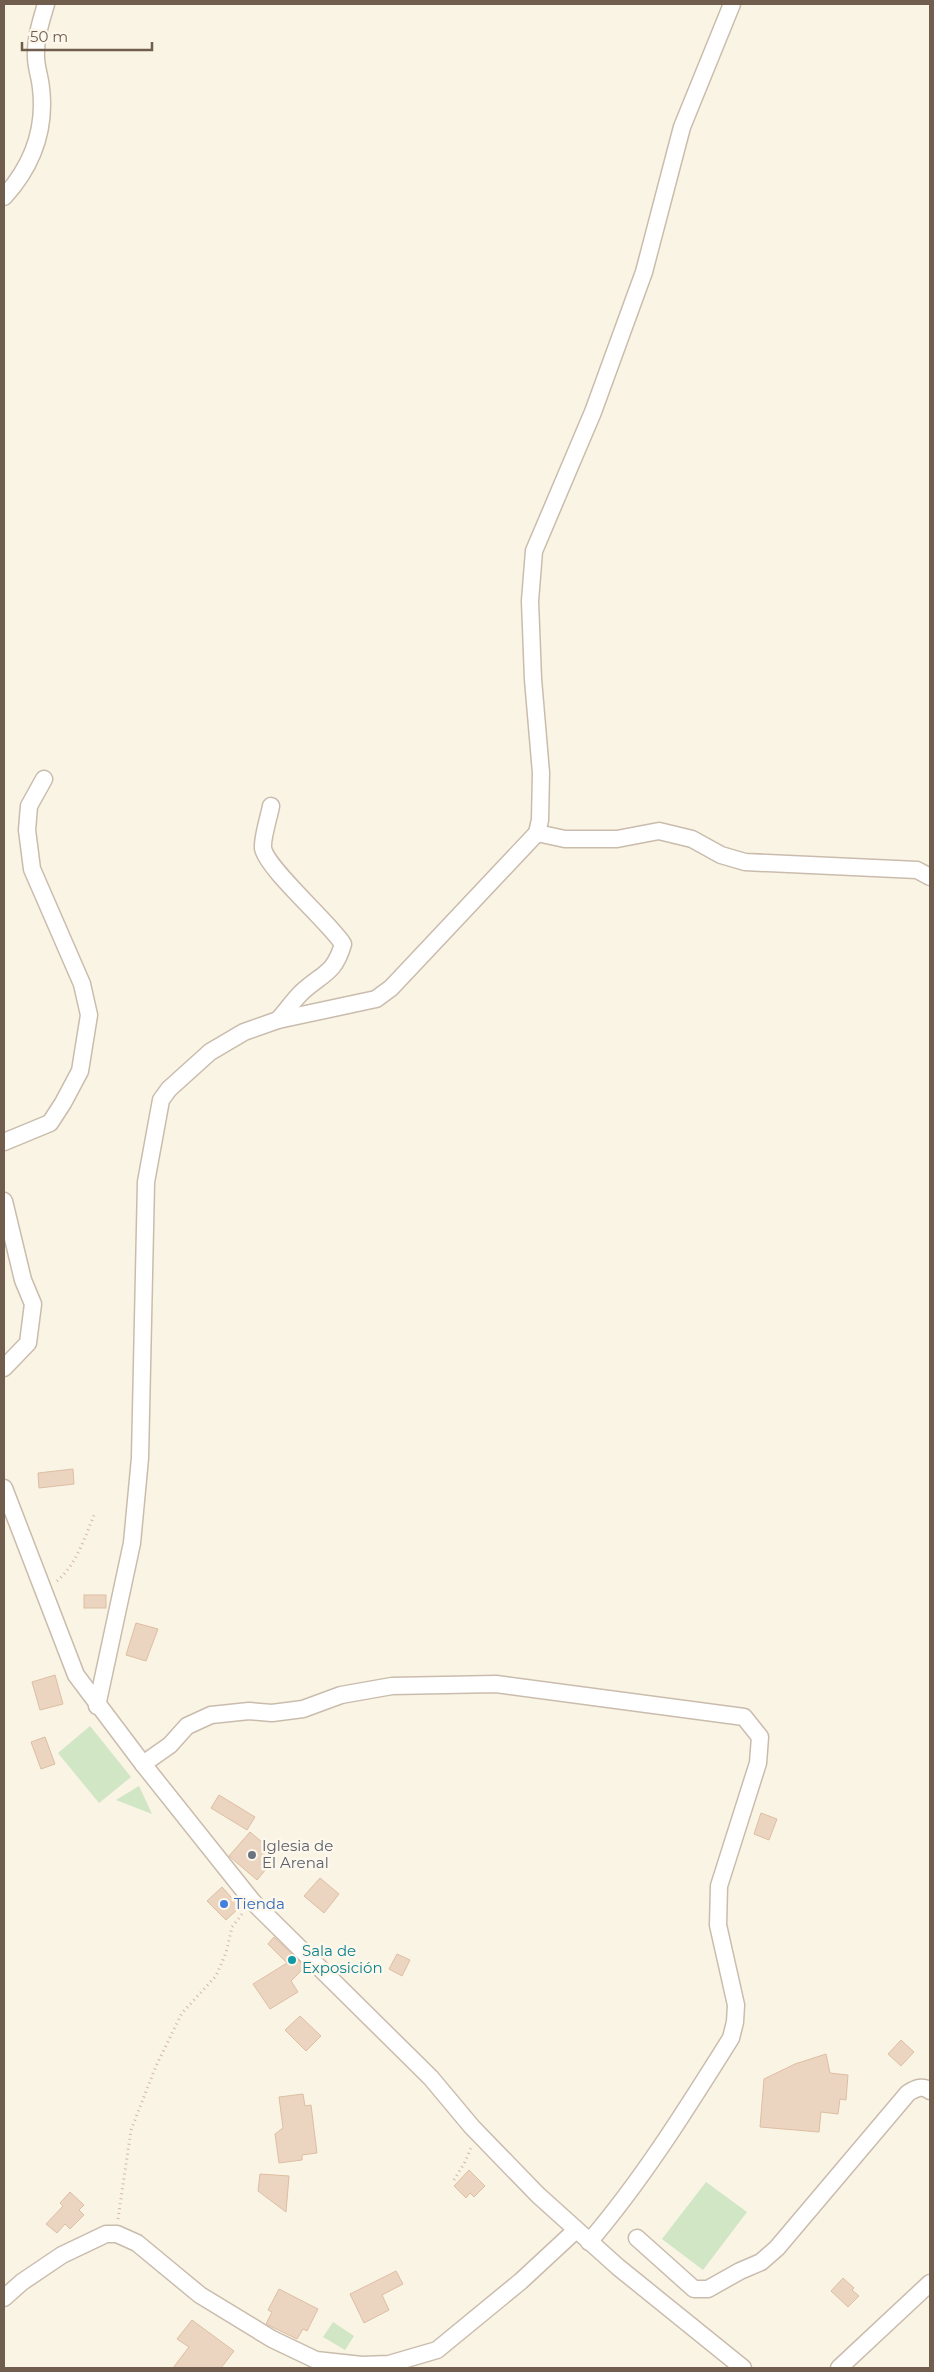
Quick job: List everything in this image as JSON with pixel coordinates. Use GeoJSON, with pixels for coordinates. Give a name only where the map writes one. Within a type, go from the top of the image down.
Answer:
{"type":"FeatureCollection","features":[{"type":"Feature","properties":{"kind":"street"},"geometry":{"type":"LineString","coordinates":[[4,197],[19,181],[33,156],[40,132],[43,110],[36,58],[37,39],[46,4]]}},
{"type":"Feature","properties":{"kind":"street"},"geometry":{"type":"LineString","coordinates":[[97,1706],[132,1544],[140,1458],[146,1182],[161,1100],[169,1089],[210,1052],[244,1032],[278,1020],[376,999],[391,988],[537,833],[540,820],[541,773],[533,679],[530,601],[534,551],[593,412],[641,281],[682,127],[732,4]]}},
{"type":"Feature","properties":{"kind":"street"},"geometry":{"type":"LineString","coordinates":[[4,1142],[50,1123],[80,1071],[89,1015],[82,984],[32,869],[28,830],[29,806],[44,778]]}},
{"type":"Feature","properties":{"kind":"street"},"geometry":{"type":"LineString","coordinates":[[271,806],[263,847],[270,864],[333,929],[343,944],[340,956],[330,972],[301,993],[278,1020]]}},
{"type":"Feature","properties":{"kind":"street"},"geometry":{"type":"LineString","coordinates":[[537,833],[565,839],[617,839],[659,831],[692,839],[721,855],[745,862],[917,870],[930,877]]}},
{"type":"Feature","properties":{"kind":"street"},"geometry":{"type":"LineString","coordinates":[[4,1201],[23,1280],[33,1304],[28,1343],[4,1368]]}},
{"type":"Feature","properties":{"kind":"street"},"geometry":{"type":"LineString","coordinates":[[4,1488],[76,1675],[97,1706],[253,1902],[432,2078],[472,2127],[538,2195],[589,2242],[743,2368]]}},
{"type":"Feature","properties":{"kind":"street"},"geometry":{"type":"LineString","coordinates":[[143,1764],[170,1745],[187,1726],[211,1715],[249,1711],[272,1713],[303,1709],[341,1695],[392,1686],[496,1684],[744,1717],[760,1738],[758,1763],[719,1886],[718,1925],[736,2005],[735,2022],[730,2038],[654,2157],[621,2205],[589,2242]]}},
{"type":"Feature","properties":{"kind":"street"},"geometry":{"type":"LineString","coordinates":[[637,2238],[694,2289],[708,2289],[740,2271],[761,2262],[777,2248],[908,2093],[916,2088],[926,2088],[930,2091]]}},
{"type":"Feature","properties":{"kind":"street"},"geometry":{"type":"LineString","coordinates":[[4,2298],[22,2282],[62,2255],[106,2234],[117,2234],[137,2243],[200,2295],[272,2339],[316,2360],[362,2365],[389,2364],[437,2350],[521,2281],[576,2230]]}},
{"type":"Feature","properties":{"kind":"street"},"geometry":{"type":"LineString","coordinates":[[839,2368],[930,2283]]}},
{"type":"Feature","properties":{"kind":"path"},"geometry":{"type":"LineString","coordinates":[[44,1594],[65,1574],[79,1550],[95,1513]]}},
{"type":"Feature","properties":{"kind":"path"},"geometry":{"type":"LineString","coordinates":[[117,2234],[120,2198],[131,2130],[156,2066],[182,2013],[216,1976],[226,1953],[232,1927],[253,1902]]}},
{"type":"Feature","properties":{"kind":"path"},"geometry":{"type":"LineString","coordinates":[[454,2180],[465,2162],[471,2146],[472,2127]]}},
{"type":"Feature","properties":{"kind":"green space"},"geometry":{"type":"Polygon","coordinates":[[[90,1726],[131,1777],[99,1803],[58,1753],[90,1726]]]}},
{"type":"Feature","properties":{"kind":"green space"},"geometry":{"type":"Polygon","coordinates":[[[139,1786],[152,1814],[116,1800],[139,1786]]]}},
{"type":"Feature","properties":{"kind":"green space"},"geometry":{"type":"Polygon","coordinates":[[[706,2182],[747,2212],[703,2270],[662,2239],[706,2182]]]}},
{"type":"Feature","properties":{"kind":"green space"},"geometry":{"type":"Polygon","coordinates":[[[333,2322],[354,2336],[345,2350],[323,2337],[333,2322]]]}},
{"type":"Feature","properties":{"kind":"building"},"geometry":{"type":"Polygon","coordinates":[[[73,1469],[74,1484],[39,1488],[38,1473],[73,1469]]]}},
{"type":"Feature","properties":{"kind":"building"},"geometry":{"type":"Polygon","coordinates":[[[84,1595],[106,1595],[106,1608],[84,1608],[84,1595]]]}},
{"type":"Feature","properties":{"kind":"building"},"geometry":{"type":"Polygon","coordinates":[[[136,1623],[158,1629],[146,1661],[126,1655],[136,1623]]]}},
{"type":"Feature","properties":{"kind":"building"},"geometry":{"type":"Polygon","coordinates":[[[55,1675],[63,1704],[40,1710],[32,1682],[55,1675]]]}},
{"type":"Feature","properties":{"kind":"building"},"geometry":{"type":"Polygon","coordinates":[[[45,1737],[55,1764],[41,1769],[31,1742],[45,1737]]]}},
{"type":"Feature","properties":{"kind":"building"},"geometry":{"type":"Polygon","coordinates":[[[219,1795],[255,1817],[247,1830],[211,1808],[219,1795]]]}},
{"type":"Feature","properties":{"kind":"building"},"geometry":{"type":"Polygon","coordinates":[[[761,1813],[777,1819],[769,1840],[754,1834],[761,1813]]]}},
{"type":"Feature","properties":{"kind":"building","name":"Iglesia de El Arenal"},"geometry":{"type":"Polygon","coordinates":[[[250,1832],[275,1853],[270,1860],[272,1862],[257,1880],[229,1856],[250,1832]]]}},
{"type":"Feature","properties":{"kind":"building"},"geometry":{"type":"Polygon","coordinates":[[[320,1878],[339,1894],[324,1913],[304,1896],[320,1878]]]}},
{"type":"Feature","properties":{"kind":"building","name":"Tienda"},"geometry":{"type":"Polygon","coordinates":[[[222,1887],[240,1907],[226,1920],[207,1901],[222,1887]]]}},
{"type":"Feature","properties":{"kind":"building","name":"Sala de Exposición"},"geometry":{"type":"Polygon","coordinates":[[[274,1937],[305,1967],[291,1981],[298,1992],[270,2009],[253,1984],[287,1963],[268,1944],[274,1937]]]}},
{"type":"Feature","properties":{"kind":"building"},"geometry":{"type":"Polygon","coordinates":[[[397,1954],[410,1960],[402,1976],[389,1969],[397,1954]]]}},
{"type":"Feature","properties":{"kind":"building"},"geometry":{"type":"Polygon","coordinates":[[[300,2016],[321,2036],[306,2051],[285,2030],[300,2016]]]}},
{"type":"Feature","properties":{"kind":"building"},"geometry":{"type":"Polygon","coordinates":[[[901,2040],[914,2052],[901,2066],[888,2054],[901,2040]]]}},
{"type":"Feature","properties":{"kind":"building"},"geometry":{"type":"Polygon","coordinates":[[[826,2054],[830,2073],[848,2075],[846,2100],[840,2099],[838,2114],[821,2112],[819,2132],[760,2127],[764,2079],[795,2064],[826,2054]]]}},
{"type":"Feature","properties":{"kind":"building"},"geometry":{"type":"Polygon","coordinates":[[[303,2094],[305,2106],[311,2105],[317,2153],[302,2155],[302,2160],[279,2163],[275,2134],[283,2128],[279,2097],[303,2094]]]}},
{"type":"Feature","properties":{"kind":"building"},"geometry":{"type":"Polygon","coordinates":[[[469,2170],[485,2186],[474,2197],[470,2193],[466,2198],[454,2186],[469,2170]]]}},
{"type":"Feature","properties":{"kind":"building"},"geometry":{"type":"Polygon","coordinates":[[[260,2174],[289,2176],[286,2212],[258,2191],[260,2174]]]}},
{"type":"Feature","properties":{"kind":"building"},"geometry":{"type":"Polygon","coordinates":[[[70,2192],[84,2205],[79,2210],[84,2215],[70,2229],[65,2224],[57,2233],[46,2224],[63,2206],[60,2203],[70,2192]]]}},
{"type":"Feature","properties":{"kind":"building"},"geometry":{"type":"Polygon","coordinates":[[[396,2271],[403,2284],[382,2295],[389,2310],[364,2323],[350,2294],[396,2271]]]}},
{"type":"Feature","properties":{"kind":"building"},"geometry":{"type":"Polygon","coordinates":[[[843,2278],[854,2288],[852,2290],[859,2296],[848,2307],[831,2291],[843,2278]]]}},
{"type":"Feature","properties":{"kind":"building"},"geometry":{"type":"Polygon","coordinates":[[[279,2289],[318,2309],[307,2331],[303,2329],[297,2339],[266,2324],[272,2312],[268,2310],[279,2289]]]}},
{"type":"Feature","properties":{"kind":"building"},"geometry":{"type":"Polygon","coordinates":[[[192,2320],[234,2351],[221,2368],[173,2368],[189,2347],[177,2339],[192,2320]]]}},
{"type":"Feature","properties":{"kind":"place","name":"Iglesia de El Arenal"},"geometry":{"type":"Point","coordinates":[252,1855]}},
{"type":"Feature","properties":{"kind":"place","name":"Tienda"},"geometry":{"type":"Point","coordinates":[224,1904]}},
{"type":"Feature","properties":{"kind":"place","name":"Sala de Exposición"},"geometry":{"type":"Point","coordinates":[292,1960]}}]}
